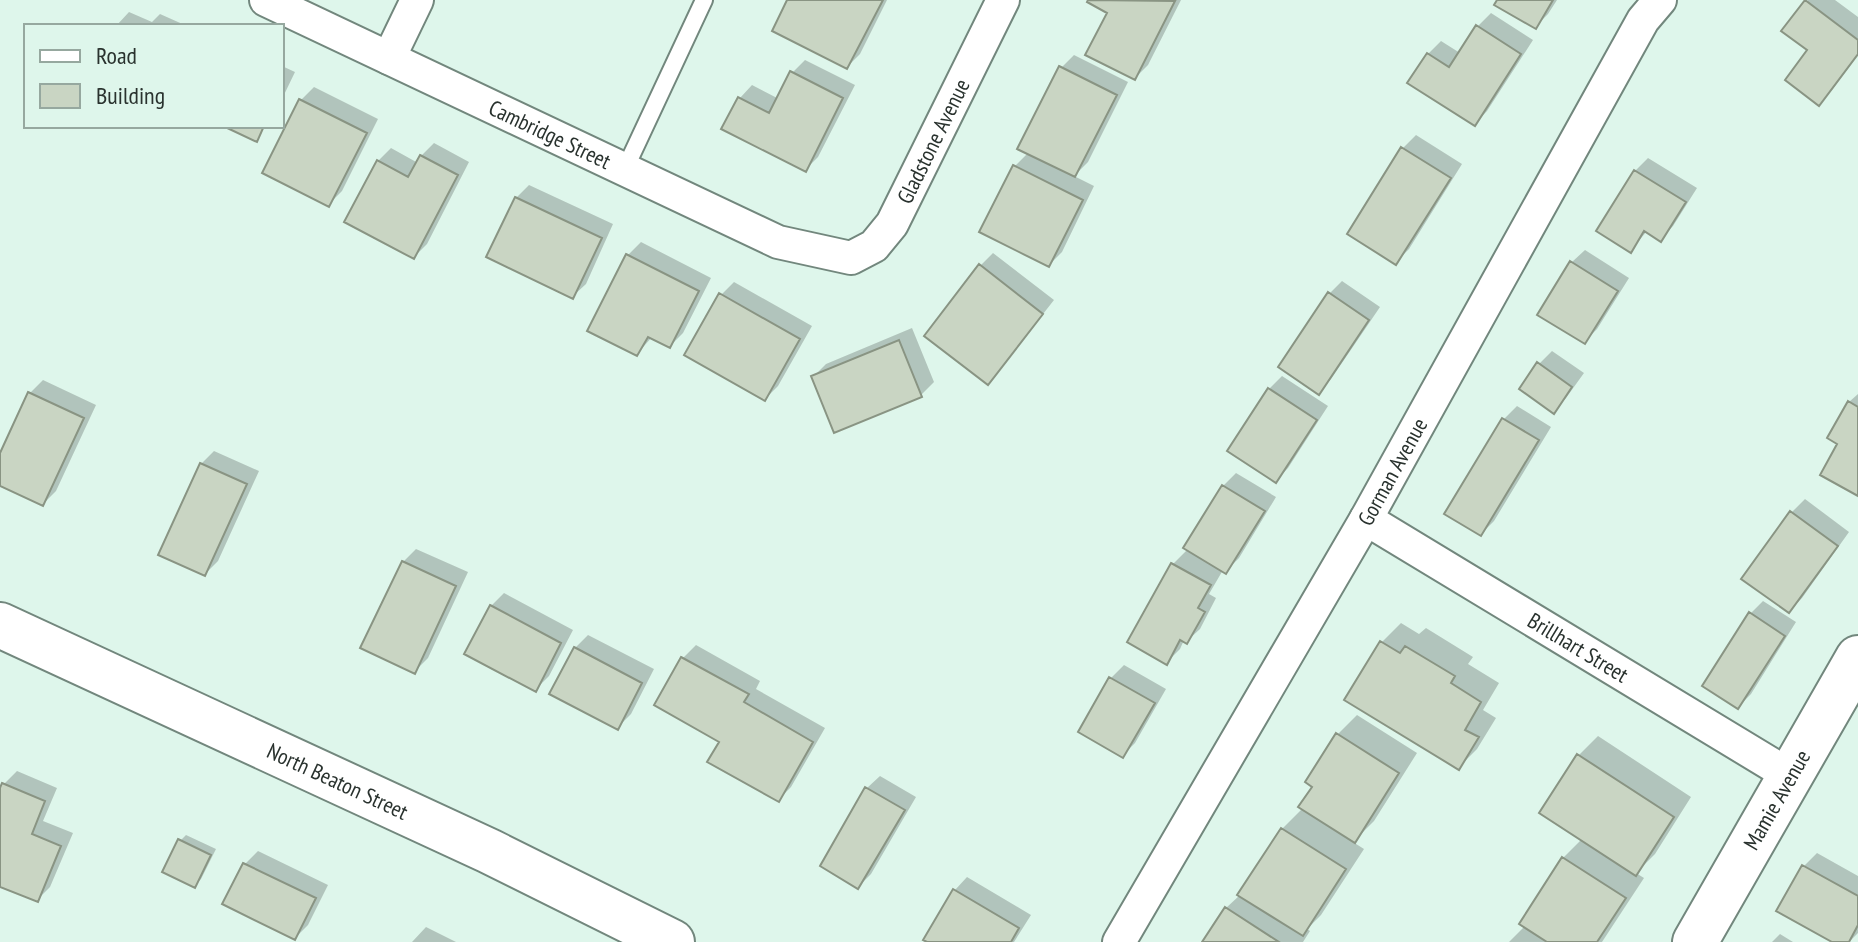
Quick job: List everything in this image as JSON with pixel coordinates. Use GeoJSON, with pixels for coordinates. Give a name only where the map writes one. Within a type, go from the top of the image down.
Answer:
{"type":"FeatureCollection","features":[{"type":"Feature","properties":{"kind":"main road","name":"North Beaton Street"},"geometry":{"type":"LineString","coordinates":[[0,625],[489,851],[672,942]]}},
{"type":"Feature","properties":{"kind":"main road","name":"Mamie Avenue"},"geometry":{"type":"LineString","coordinates":[[1695,942],[1858,658]]}},
{"type":"Feature","properties":{"kind":"street","name":"Cambridge Street"},"geometry":{"type":"LineString","coordinates":[[266,0],[778,242],[839,256]]}},
{"type":"Feature","properties":{"kind":"street"},"geometry":{"type":"LineString","coordinates":[[389,58],[417,0]]}},
{"type":"Feature","properties":{"kind":"street","name":"Gladstone Avenue"},"geometry":{"type":"LineString","coordinates":[[839,256],[851,258],[874,246],[892,224],[1003,0]]}},
{"type":"Feature","properties":{"kind":"street","name":"Gorman Avenue"},"geometry":{"type":"LineString","coordinates":[[1119,942],[1366,519],[1643,20],[1660,0]]}},
{"type":"Feature","properties":{"kind":"street","name":"Brillhart Street"},"geometry":{"type":"LineString","coordinates":[[1366,519],[1789,775]]}},
{"type":"Feature","properties":{"kind":"lane"},"geometry":{"type":"LineString","coordinates":[[625,169],[704,0]]}},
{"type":"Feature","properties":{"kind":"building"},"geometry":{"type":"Polygon","coordinates":[[[787,0],[883,0],[847,69],[772,31],[787,0]]]}},
{"type":"Feature","properties":{"kind":"building"},"geometry":{"type":"Polygon","coordinates":[[[1088,0],[1175,1],[1135,80],[1085,55],[1107,13],[1088,0]]]}},
{"type":"Feature","properties":{"kind":"building"},"geometry":{"type":"Polygon","coordinates":[[[1497,0],[1553,0],[1536,29],[1494,5],[1497,0]]]}},
{"type":"Feature","properties":{"kind":"building"},"geometry":{"type":"Polygon","coordinates":[[[1805,0],[1858,40],[1858,54],[1819,106],[1785,80],[1807,50],[1781,31],[1805,0]]]}},
{"type":"Feature","properties":{"kind":"building"},"geometry":{"type":"Polygon","coordinates":[[[1476,25],[1521,54],[1475,126],[1407,83],[1427,53],[1449,67],[1476,25]]]}},
{"type":"Feature","properties":{"kind":"building"},"geometry":{"type":"Polygon","coordinates":[[[1059,66],[1117,95],[1075,177],[1017,149],[1059,66]]]}},
{"type":"Feature","properties":{"kind":"building"},"geometry":{"type":"Polygon","coordinates":[[[790,71],[843,98],[806,172],[721,129],[738,97],[769,113],[790,71]]]}},
{"type":"Feature","properties":{"kind":"building"},"geometry":{"type":"Polygon","coordinates":[[[299,99],[367,133],[329,207],[262,173],[299,99]]]}},
{"type":"Feature","properties":{"kind":"building"},"geometry":{"type":"Polygon","coordinates":[[[227,128],[263,128],[257,142],[227,128]]]}},
{"type":"Feature","properties":{"kind":"building"},"geometry":{"type":"Polygon","coordinates":[[[1401,147],[1451,178],[1396,265],[1347,234],[1401,147]]]}},
{"type":"Feature","properties":{"kind":"building"},"geometry":{"type":"Polygon","coordinates":[[[420,155],[458,175],[414,259],[344,222],[377,160],[408,177],[420,155]]]}},
{"type":"Feature","properties":{"kind":"building"},"geometry":{"type":"Polygon","coordinates":[[[1013,165],[1083,200],[1049,267],[979,232],[1013,165]]]}},
{"type":"Feature","properties":{"kind":"building"},"geometry":{"type":"Polygon","coordinates":[[[1634,170],[1686,202],[1661,242],[1644,231],[1631,253],[1596,231],[1634,170]]]}},
{"type":"Feature","properties":{"kind":"building"},"geometry":{"type":"Polygon","coordinates":[[[515,197],[602,238],[573,299],[486,257],[515,197]]]}},
{"type":"Feature","properties":{"kind":"building"},"geometry":{"type":"Polygon","coordinates":[[[626,254],[699,291],[670,348],[648,337],[637,356],[587,331],[626,254]]]}},
{"type":"Feature","properties":{"kind":"building"},"geometry":{"type":"Polygon","coordinates":[[[1570,261],[1618,291],[1585,344],[1537,315],[1570,261]]]}},
{"type":"Feature","properties":{"kind":"building"},"geometry":{"type":"Polygon","coordinates":[[[979,264],[1043,314],[988,385],[924,336],[979,264]]]}},
{"type":"Feature","properties":{"kind":"building"},"geometry":{"type":"Polygon","coordinates":[[[1328,292],[1369,320],[1319,395],[1278,367],[1328,292]]]}},
{"type":"Feature","properties":{"kind":"building"},"geometry":{"type":"Polygon","coordinates":[[[719,293],[800,339],[765,401],[684,355],[719,293]]]}},
{"type":"Feature","properties":{"kind":"building"},"geometry":{"type":"Polygon","coordinates":[[[899,340],[922,397],[834,433],[811,376],[899,340]]]}},
{"type":"Feature","properties":{"kind":"building"},"geometry":{"type":"Polygon","coordinates":[[[1537,362],[1572,387],[1554,414],[1519,389],[1537,362]]]}},
{"type":"Feature","properties":{"kind":"building"},"geometry":{"type":"Polygon","coordinates":[[[1268,388],[1317,420],[1276,483],[1227,451],[1268,388]]]}},
{"type":"Feature","properties":{"kind":"building"},"geometry":{"type":"Polygon","coordinates":[[[28,392],[84,418],[43,506],[0,486],[0,453],[28,392]]]}},
{"type":"Feature","properties":{"kind":"building"},"geometry":{"type":"Polygon","coordinates":[[[1848,401],[1858,407],[1858,496],[1820,475],[1837,444],[1827,438],[1848,401]]]}},
{"type":"Feature","properties":{"kind":"building"},"geometry":{"type":"Polygon","coordinates":[[[1502,418],[1539,440],[1481,536],[1444,514],[1502,418]]]}},
{"type":"Feature","properties":{"kind":"building"},"geometry":{"type":"Polygon","coordinates":[[[200,463],[247,484],[205,576],[158,555],[200,463]]]}},
{"type":"Feature","properties":{"kind":"building"},"geometry":{"type":"Polygon","coordinates":[[[1222,485],[1265,511],[1226,574],[1183,548],[1222,485]]]}},
{"type":"Feature","properties":{"kind":"building"},"geometry":{"type":"Polygon","coordinates":[[[1790,511],[1838,546],[1789,613],[1741,579],[1790,511]]]}},
{"type":"Feature","properties":{"kind":"building"},"geometry":{"type":"Polygon","coordinates":[[[402,561],[456,586],[415,674],[360,648],[402,561]]]}},
{"type":"Feature","properties":{"kind":"building"},"geometry":{"type":"Polygon","coordinates":[[[1171,563],[1211,585],[1198,608],[1205,612],[1187,644],[1180,640],[1167,665],[1127,642],[1171,563]]]}},
{"type":"Feature","properties":{"kind":"building"},"geometry":{"type":"Polygon","coordinates":[[[490,605],[561,643],[536,692],[464,654],[490,605]]]}},
{"type":"Feature","properties":{"kind":"building"},"geometry":{"type":"Polygon","coordinates":[[[1749,612],[1785,636],[1738,709],[1702,686],[1749,612]]]}},
{"type":"Feature","properties":{"kind":"building"},"geometry":{"type":"Polygon","coordinates":[[[1380,641],[1400,653],[1405,646],[1455,676],[1451,683],[1481,702],[1465,730],[1479,737],[1459,770],[1344,700],[1380,641]]]}},
{"type":"Feature","properties":{"kind":"building"},"geometry":{"type":"Polygon","coordinates":[[[574,647],[642,683],[618,730],[549,694],[574,647]]]}},
{"type":"Feature","properties":{"kind":"building"},"geometry":{"type":"Polygon","coordinates":[[[681,657],[749,694],[744,702],[813,742],[779,802],[707,762],[719,742],[654,705],[681,657]]]}},
{"type":"Feature","properties":{"kind":"building"},"geometry":{"type":"Polygon","coordinates":[[[1109,677],[1155,703],[1123,758],[1078,732],[1109,677]]]}},
{"type":"Feature","properties":{"kind":"building"},"geometry":{"type":"Polygon","coordinates":[[[1336,733],[1399,773],[1355,843],[1298,807],[1312,787],[1305,782],[1336,733]]]}},
{"type":"Feature","properties":{"kind":"building"},"geometry":{"type":"Polygon","coordinates":[[[1577,754],[1674,817],[1636,876],[1539,813],[1577,754]]]}},
{"type":"Feature","properties":{"kind":"building"},"geometry":{"type":"Polygon","coordinates":[[[2,783],[45,801],[32,834],[61,846],[38,902],[0,887],[2,783]]]}},
{"type":"Feature","properties":{"kind":"building"},"geometry":{"type":"Polygon","coordinates":[[[865,787],[905,810],[858,889],[820,866],[865,787]]]}},
{"type":"Feature","properties":{"kind":"building"},"geometry":{"type":"Polygon","coordinates":[[[1281,828],[1346,869],[1303,936],[1237,895],[1281,828]]]}},
{"type":"Feature","properties":{"kind":"building"},"geometry":{"type":"Polygon","coordinates":[[[178,839],[211,855],[195,888],[162,872],[178,839]]]}},
{"type":"Feature","properties":{"kind":"building"},"geometry":{"type":"Polygon","coordinates":[[[1562,857],[1626,898],[1597,942],[1547,942],[1519,924],[1562,857]]]}},
{"type":"Feature","properties":{"kind":"building"},"geometry":{"type":"Polygon","coordinates":[[[243,863],[316,898],[295,940],[222,904],[243,863]]]}},
{"type":"Feature","properties":{"kind":"building"},"geometry":{"type":"Polygon","coordinates":[[[1802,865],[1858,896],[1858,925],[1849,942],[1832,942],[1776,911],[1802,865]]]}},
{"type":"Feature","properties":{"kind":"building"},"geometry":{"type":"Polygon","coordinates":[[[953,889],[1019,928],[1011,942],[923,940],[953,889]]]}},
{"type":"Feature","properties":{"kind":"building"},"geometry":{"type":"Polygon","coordinates":[[[1225,907],[1279,942],[1202,942],[1225,907]]]}}]}
